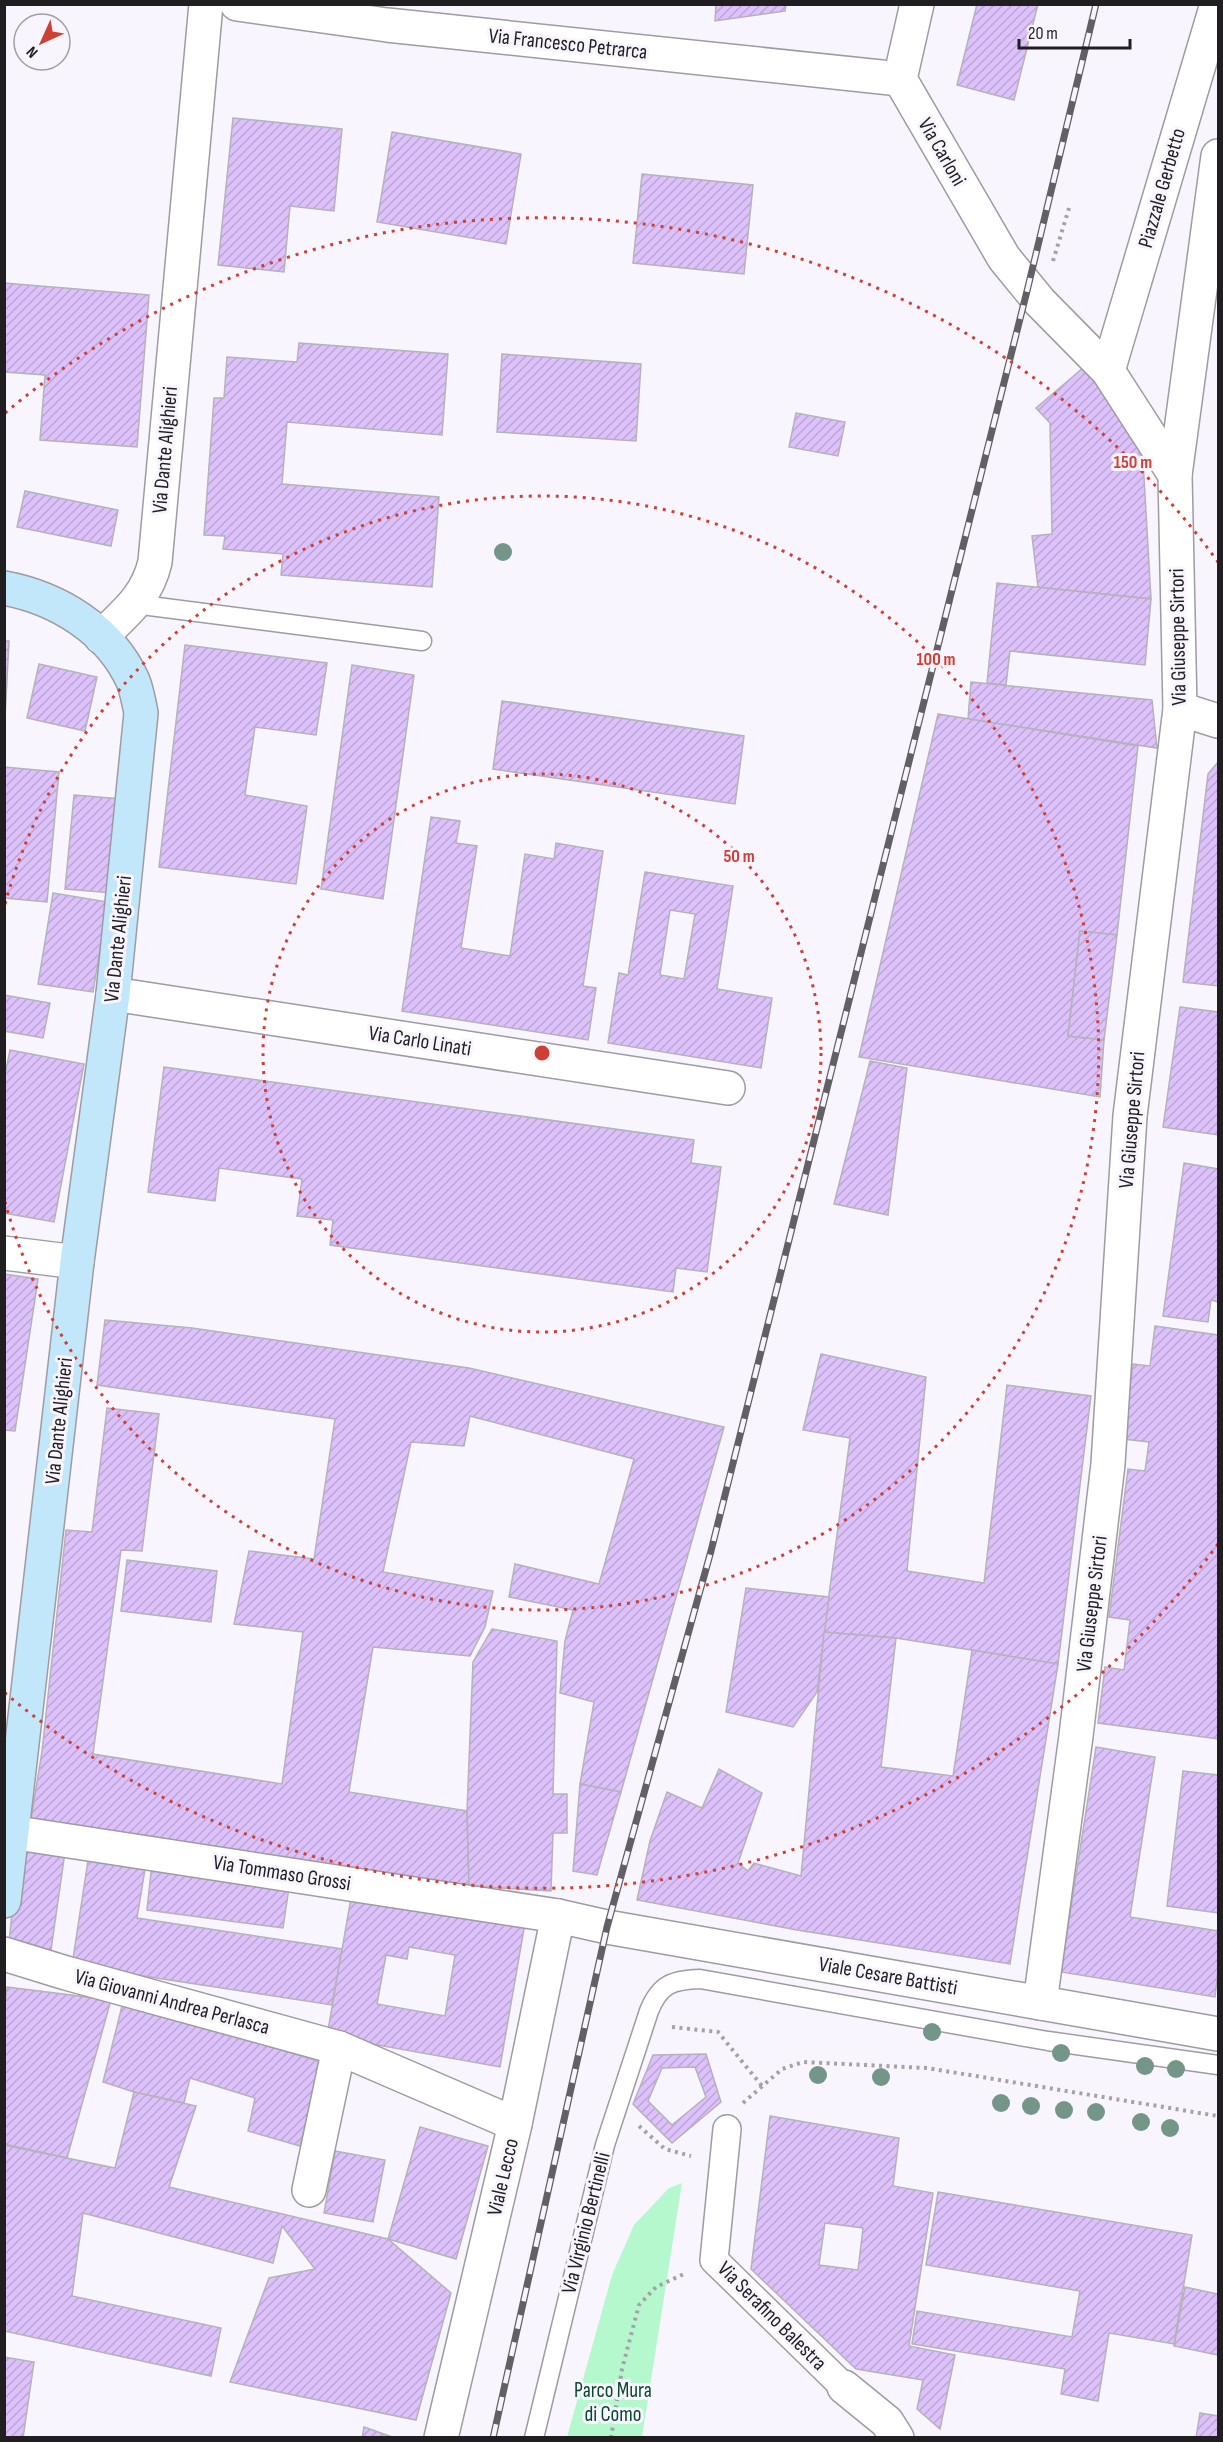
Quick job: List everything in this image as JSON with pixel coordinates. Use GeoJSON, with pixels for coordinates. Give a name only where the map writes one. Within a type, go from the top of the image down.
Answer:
{"type":"FeatureCollection","features":[{"type":"Feature","properties":{"kind":"main road"},"geometry":{"type":"LineString","coordinates":[[4,588],[47,601],[76,616],[101,637]]}},
{"type":"Feature","properties":{"kind":"main road","name":"Via Dante Alighieri"},"geometry":{"type":"LineString","coordinates":[[4,1901],[9,1831],[77,1262],[112,994],[141,713],[134,683],[122,661],[101,637]]}},
{"type":"Feature","properties":{"kind":"street","name":"Via Dante Alighieri"},"geometry":{"type":"LineString","coordinates":[[101,637],[142,597],[151,580],[155,562],[206,4]]}},
{"type":"Feature","properties":{"kind":"street","name":"Via Francesco Petrarca"},"geometry":{"type":"LineString","coordinates":[[237,4],[387,25],[900,79]]}},
{"type":"Feature","properties":{"kind":"street"},"geometry":{"type":"LineString","coordinates":[[900,79],[917,4]]}},
{"type":"Feature","properties":{"kind":"street","name":"Piazzale Gerbetto"},"geometry":{"type":"LineString","coordinates":[[1108,371],[1216,4]]}},
{"type":"Feature","properties":{"kind":"street","name":"Via Carloni"},"geometry":{"type":"LineString","coordinates":[[900,79],[1004,258],[1034,294]]}},
{"type":"Feature","properties":{"kind":"street"},"geometry":{"type":"LineString","coordinates":[[1175,475],[1213,211],[1218,156]]}},
{"type":"Feature","properties":{"kind":"street"},"geometry":{"type":"LineString","coordinates":[[1034,294],[1108,371],[1175,475]]}},
{"type":"Feature","properties":{"kind":"street","name":"Via Giuseppe Sirtori"},"geometry":{"type":"LineString","coordinates":[[1040,2002],[1102,1521],[1108,1464],[1130,1116],[1180,709],[1175,475]]}},
{"type":"Feature","properties":{"kind":"street"},"geometry":{"type":"LineString","coordinates":[[1180,709],[1218,721]]}},
{"type":"Feature","properties":{"kind":"street","name":"Via Carlo Linati"},"geometry":{"type":"LineString","coordinates":[[112,994],[728,1088]]}},
{"type":"Feature","properties":{"kind":"street"},"geometry":{"type":"LineString","coordinates":[[4,1253],[77,1262]]}},
{"type":"Feature","properties":{"kind":"street","name":"Via Tommaso Grossi"},"geometry":{"type":"LineString","coordinates":[[9,1831],[558,1916]]}},
{"type":"Feature","properties":{"kind":"street","name":"Viale Cesare Battisti"},"geometry":{"type":"LineString","coordinates":[[558,1916],[607,1927],[1218,2034]]}},
{"type":"Feature","properties":{"kind":"street","name":"Viale Lecco"},"geometry":{"type":"LineString","coordinates":[[441,2438],[516,2124],[558,1916]]}},
{"type":"Feature","properties":{"kind":"street","name":"Via Giovanni Andrea Perlasca"},"geometry":{"type":"LineString","coordinates":[[4,1954],[339,2048],[516,2124]]}},
{"type":"Feature","properties":{"kind":"street"},"geometry":{"type":"LineString","coordinates":[[309,2190],[339,2048]]}},
{"type":"Feature","properties":{"kind":"street","name":"Via Serafino Balestra"},"geometry":{"type":"LineString","coordinates":[[727,2129],[714,2260],[844,2387],[887,2422],[897,2438]]}},
{"type":"Feature","properties":{"kind":"lane"},"geometry":{"type":"LineString","coordinates":[[134,604],[422,641]]}},
{"type":"Feature","properties":{"kind":"lane","name":"Viale Cesare Battisti"},"geometry":{"type":"LineString","coordinates":[[649,2012],[655,1997],[662,1989],[681,1979],[700,1978],[1048,2041],[1218,2064]]}},
{"type":"Feature","properties":{"kind":"lane","name":"Via Virginio Bertinelli"},"geometry":{"type":"LineString","coordinates":[[534,2438],[605,2145],[649,2012]]}},
{"type":"Feature","properties":{"kind":"path"},"geometry":{"type":"LineString","coordinates":[[1034,294],[1069,208]]}},
{"type":"Feature","properties":{"kind":"path"},"geometry":{"type":"LineString","coordinates":[[649,2012],[675,2028],[718,2032],[762,2086],[782,2069],[803,2062],[927,2068],[1218,2116]]}},
{"type":"Feature","properties":{"kind":"path"},"geometry":{"type":"LineString","coordinates":[[618,2106],[665,2149],[724,2165]]}},
{"type":"Feature","properties":{"kind":"path"},"geometry":{"type":"LineString","coordinates":[[611,2438],[622,2369],[639,2305],[656,2287],[714,2260]]}},
{"type":"Feature","properties":{"kind":"green space","name":"Parco Mura di Como"},"geometry":{"type":"Polygon","coordinates":[[[682,2183],[642,2437],[567,2437],[612,2275],[634,2225],[669,2188],[682,2183]]]}},
{"type":"Feature","properties":{"kind":"building"},"geometry":{"type":"Polygon","coordinates":[[[716,4],[786,4],[785,11],[715,21],[716,4]]]}},
{"type":"Feature","properties":{"kind":"building"},"geometry":{"type":"Polygon","coordinates":[[[977,4],[1038,4],[1014,100],[957,85],[977,4]]]}},
{"type":"Feature","properties":{"kind":"building"},"geometry":{"type":"Polygon","coordinates":[[[233,118],[342,129],[334,211],[290,206],[284,272],[218,265],[233,118]]]}},
{"type":"Feature","properties":{"kind":"building"},"geometry":{"type":"Polygon","coordinates":[[[392,132],[521,154],[506,244],[377,222],[392,132]]]}},
{"type":"Feature","properties":{"kind":"building"},"geometry":{"type":"Polygon","coordinates":[[[642,174],[753,185],[744,274],[633,263],[642,174]]]}},
{"type":"Feature","properties":{"kind":"building"},"geometry":{"type":"Polygon","coordinates":[[[4,283],[149,295],[137,447],[40,440],[45,375],[4,372],[4,283]]]}},
{"type":"Feature","properties":{"kind":"building"},"geometry":{"type":"Polygon","coordinates":[[[299,343],[448,354],[442,435],[287,422],[282,484],[439,497],[432,587],[281,575],[283,554],[223,549],[225,536],[204,535],[214,398],[224,398],[227,357],[297,362],[299,343]]]}},
{"type":"Feature","properties":{"kind":"building"},"geometry":{"type":"Polygon","coordinates":[[[502,354],[641,364],[636,441],[497,432],[502,354]]]}},
{"type":"Feature","properties":{"kind":"building"},"geometry":{"type":"Polygon","coordinates":[[[1084,367],[1142,443],[1151,599],[1038,587],[1032,536],[1052,534],[1050,423],[1036,408],[1084,367]]]}},
{"type":"Feature","properties":{"kind":"building"},"geometry":{"type":"Polygon","coordinates":[[[796,413],[845,422],[838,456],[789,447],[796,413]]]}},
{"type":"Feature","properties":{"kind":"building"},"geometry":{"type":"Polygon","coordinates":[[[25,491],[118,510],[111,546],[17,527],[25,491]]]}},
{"type":"Feature","properties":{"kind":"building"},"geometry":{"type":"Polygon","coordinates":[[[997,583],[1151,599],[1145,665],[1010,651],[1006,685],[987,683],[997,583]]]}},
{"type":"Feature","properties":{"kind":"building"},"geometry":{"type":"Polygon","coordinates":[[[4,641],[9,641],[5,718],[4,718],[4,641]]]}},
{"type":"Feature","properties":{"kind":"building"},"geometry":{"type":"Polygon","coordinates":[[[185,645],[327,663],[316,735],[255,727],[245,795],[307,806],[296,884],[159,867],[185,645]]]}},
{"type":"Feature","properties":{"kind":"building"},"geometry":{"type":"Polygon","coordinates":[[[39,664],[97,677],[85,731],[27,718],[39,664]]]}},
{"type":"Feature","properties":{"kind":"building"},"geometry":{"type":"Polygon","coordinates":[[[352,665],[414,675],[383,899],[321,889],[352,665]]]}},
{"type":"Feature","properties":{"kind":"building"},"geometry":{"type":"Polygon","coordinates":[[[971,682],[1152,700],[1157,748],[968,719],[971,682]]]}},
{"type":"Feature","properties":{"kind":"building"},"geometry":{"type":"Polygon","coordinates":[[[502,701],[744,736],[735,804],[493,769],[502,701]]]}},
{"type":"Feature","properties":{"kind":"building"},"geometry":{"type":"Polygon","coordinates":[[[938,714],[1138,746],[1117,935],[1080,931],[1068,1036],[1104,1040],[1100,1097],[859,1057],[938,714]]]}},
{"type":"Feature","properties":{"kind":"building"},"geometry":{"type":"Polygon","coordinates":[[[1218,762],[1218,986],[1183,982],[1208,774],[1218,762]]]}},
{"type":"Feature","properties":{"kind":"building"},"geometry":{"type":"Polygon","coordinates":[[[4,767],[59,772],[47,902],[4,898],[4,767]]]}},
{"type":"Feature","properties":{"kind":"building"},"geometry":{"type":"Polygon","coordinates":[[[74,795],[122,799],[113,893],[65,889],[74,795]]]}},
{"type":"Feature","properties":{"kind":"building"},"geometry":{"type":"Polygon","coordinates":[[[431,817],[460,821],[456,843],[477,846],[461,948],[510,956],[525,854],[554,859],[556,843],[603,851],[583,986],[596,988],[588,1040],[402,1011],[431,817]]]}},
{"type":"Feature","properties":{"kind":"building"},"geometry":{"type":"Polygon","coordinates":[[[645,872],[733,886],[717,989],[772,998],[761,1068],[608,1043],[619,973],[628,975],[645,872]],[[670,910],[660,975],[684,979],[695,914],[670,910]]]}},
{"type":"Feature","properties":{"kind":"building"},"geometry":{"type":"Polygon","coordinates":[[[53,893],[108,902],[93,992],[38,984],[53,893]]]}},
{"type":"Feature","properties":{"kind":"building"},"geometry":{"type":"Polygon","coordinates":[[[1080,931],[1117,935],[1104,1040],[1068,1036],[1080,931]]]}},
{"type":"Feature","properties":{"kind":"building"},"geometry":{"type":"Polygon","coordinates":[[[4,995],[50,1003],[43,1038],[4,1031],[4,995]]]}},
{"type":"Feature","properties":{"kind":"building"},"geometry":{"type":"Polygon","coordinates":[[[1180,1007],[1218,1012],[1218,1135],[1163,1127],[1180,1007]]]}},
{"type":"Feature","properties":{"kind":"building"},"geometry":{"type":"Polygon","coordinates":[[[10,1050],[84,1064],[54,1222],[4,1213],[4,1079],[10,1050]]]}},
{"type":"Feature","properties":{"kind":"building"},"geometry":{"type":"Polygon","coordinates":[[[870,1061],[907,1068],[888,1215],[834,1204],[870,1061]]]}},
{"type":"Feature","properties":{"kind":"building"},"geometry":{"type":"Polygon","coordinates":[[[164,1067],[694,1140],[691,1163],[721,1167],[707,1272],[676,1268],[673,1292],[330,1245],[333,1220],[297,1216],[302,1179],[219,1168],[215,1201],[148,1192],[164,1067]]]}},
{"type":"Feature","properties":{"kind":"building"},"geometry":{"type":"Polygon","coordinates":[[[1184,1163],[1218,1169],[1218,1302],[1211,1300],[1208,1322],[1163,1316],[1184,1163]]]}},
{"type":"Feature","properties":{"kind":"building"},"geometry":{"type":"Polygon","coordinates":[[[4,1274],[38,1279],[15,1431],[4,1430],[4,1274]]]}},
{"type":"Feature","properties":{"kind":"building"},"geometry":{"type":"Polygon","coordinates":[[[105,1320],[192,1328],[469,1368],[724,1427],[621,1792],[580,1784],[594,1702],[560,1693],[565,1641],[573,1610],[509,1597],[515,1564],[599,1584],[634,1459],[470,1416],[464,1446],[411,1442],[383,1572],[493,1591],[485,1627],[470,1656],[373,1647],[349,1792],[467,1811],[469,1886],[31,1820],[42,1751],[66,1530],[92,1532],[107,1408],[159,1414],[142,1551],[121,1550],[93,1754],[282,1784],[303,1632],[234,1624],[249,1551],[314,1559],[335,1419],[97,1385],[105,1320]]]}},
{"type":"Feature","properties":{"kind":"building"},"geometry":{"type":"Polygon","coordinates":[[[1155,1326],[1218,1335],[1218,1739],[1098,1723],[1105,1667],[1124,1670],[1130,1620],[1109,1617],[1128,1469],[1145,1471],[1149,1442],[1123,1439],[1133,1364],[1150,1366],[1155,1326]]]}},
{"type":"Feature","properties":{"kind":"building"},"geometry":{"type":"Polygon","coordinates":[[[821,1354],[926,1377],[907,1571],[984,1583],[1007,1385],[1091,1396],[1058,1664],[896,1638],[824,1632],[850,1438],[803,1430],[821,1354]]]}},
{"type":"Feature","properties":{"kind":"building"},"geometry":{"type":"Polygon","coordinates":[[[127,1560],[217,1571],[211,1622],[121,1611],[127,1560]]]}},
{"type":"Feature","properties":{"kind":"building"},"geometry":{"type":"Polygon","coordinates":[[[746,1588],[829,1597],[817,1692],[793,1727],[726,1712],[746,1588]]]}},
{"type":"Feature","properties":{"kind":"building"},"geometry":{"type":"Polygon","coordinates":[[[492,1629],[557,1641],[553,1794],[567,1794],[567,1833],[553,1833],[551,1891],[469,1886],[467,1811],[473,1662],[492,1629]]]}},
{"type":"Feature","properties":{"kind":"building"},"geometry":{"type":"Polygon","coordinates":[[[824,1632],[896,1638],[881,1767],[953,1776],[972,1650],[1058,1664],[1010,1964],[797,1930],[637,1900],[650,1841],[667,1792],[702,1808],[719,1769],[762,1793],[738,1863],[748,1871],[754,1863],[801,1876],[824,1632]]]}},
{"type":"Feature","properties":{"kind":"building"},"geometry":{"type":"Polygon","coordinates":[[[1096,1747],[1155,1757],[1130,1917],[1218,1931],[1218,1971],[1215,1997],[1061,1972],[1096,1747]]]}},
{"type":"Feature","properties":{"kind":"building"},"geometry":{"type":"Polygon","coordinates":[[[1183,1771],[1218,1775],[1218,1913],[1167,1906],[1183,1771]]]}},
{"type":"Feature","properties":{"kind":"building"},"geometry":{"type":"Polygon","coordinates":[[[580,1784],[621,1792],[597,1875],[573,1871],[580,1784]]]}},
{"type":"Feature","properties":{"kind":"building"},"geometry":{"type":"Polygon","coordinates":[[[19,1846],[65,1852],[50,1957],[9,1942],[19,1846]]]}},
{"type":"Feature","properties":{"kind":"building"},"geometry":{"type":"Polygon","coordinates":[[[89,1854],[146,1863],[137,1918],[342,1949],[332,2005],[72,1965],[89,1854]]]}},
{"type":"Feature","properties":{"kind":"building"},"geometry":{"type":"Polygon","coordinates":[[[152,1863],[290,1881],[283,1928],[147,1910],[152,1863]]]}},
{"type":"Feature","properties":{"kind":"building"},"geometry":{"type":"Polygon","coordinates":[[[352,1892],[525,1923],[500,2067],[327,2036],[352,1892]],[[409,1947],[407,1959],[386,1955],[377,2004],[445,2016],[455,1955],[409,1947]]]}},
{"type":"Feature","properties":{"kind":"building"},"geometry":{"type":"Polygon","coordinates":[[[7,1987],[111,2000],[67,2158],[4,2144],[4,2007],[7,1987]]]}},
{"type":"Feature","properties":{"kind":"building"},"geometry":{"type":"Polygon","coordinates":[[[123,2002],[321,2062],[300,2146],[248,2131],[255,2098],[190,2078],[184,2103],[134,2092],[103,2082],[123,2002]]]}},
{"type":"Feature","properties":{"kind":"building"},"geometry":{"type":"Polygon","coordinates":[[[706,2054],[721,2102],[672,2143],[633,2104],[653,2055],[706,2054]],[[695,2067],[662,2068],[648,2101],[672,2125],[706,2097],[695,2067]]]}},
{"type":"Feature","properties":{"kind":"building"},"geometry":{"type":"Polygon","coordinates":[[[134,2092],[196,2106],[169,2187],[388,2239],[451,2293],[416,2420],[230,2382],[269,2278],[315,2269],[282,2226],[273,2263],[83,2213],[72,2296],[221,2328],[211,2376],[4,2331],[4,2145],[115,2168],[134,2092]]]}},
{"type":"Feature","properties":{"kind":"building"},"geometry":{"type":"Polygon","coordinates":[[[770,2116],[899,2138],[893,2186],[933,2193],[909,2346],[955,2355],[940,2429],[917,2409],[923,2380],[856,2369],[751,2269],[770,2116]],[[825,2223],[819,2265],[858,2270],[863,2228],[825,2223]]]}},
{"type":"Feature","properties":{"kind":"building"},"geometry":{"type":"Polygon","coordinates":[[[420,2127],[488,2146],[456,2259],[388,2239],[420,2127]]]}},
{"type":"Feature","properties":{"kind":"building"},"geometry":{"type":"Polygon","coordinates":[[[335,2151],[385,2160],[373,2222],[324,2213],[335,2151]]]}},
{"type":"Feature","properties":{"kind":"building"},"geometry":{"type":"Polygon","coordinates":[[[938,2192],[1192,2235],[1174,2344],[1109,2333],[1098,2401],[1061,2394],[1065,2369],[912,2344],[917,2311],[1072,2337],[1080,2291],[926,2265],[938,2192]]]}},
{"type":"Feature","properties":{"kind":"building"},"geometry":{"type":"Polygon","coordinates":[[[1185,2287],[1218,2294],[1218,2355],[1174,2346],[1185,2287]]]}},
{"type":"Feature","properties":{"kind":"building"},"geometry":{"type":"Polygon","coordinates":[[[4,2357],[34,2362],[23,2438],[4,2438],[4,2357]]]}},
{"type":"Feature","properties":{"kind":"building"},"geometry":{"type":"Polygon","coordinates":[[[1200,2413],[1218,2416],[1218,2438],[1196,2438],[1200,2413]]]}},
{"type":"Feature","properties":{"kind":"building"},"geometry":{"type":"Polygon","coordinates":[[[364,2427],[395,2438],[362,2438],[364,2427]]]}},
{"type":"Feature","properties":{"kind":"railway"},"geometry":{"type":"LineString","coordinates":[[493,2438],[607,1927],[711,1551],[1028,287],[1096,4]]}}]}
